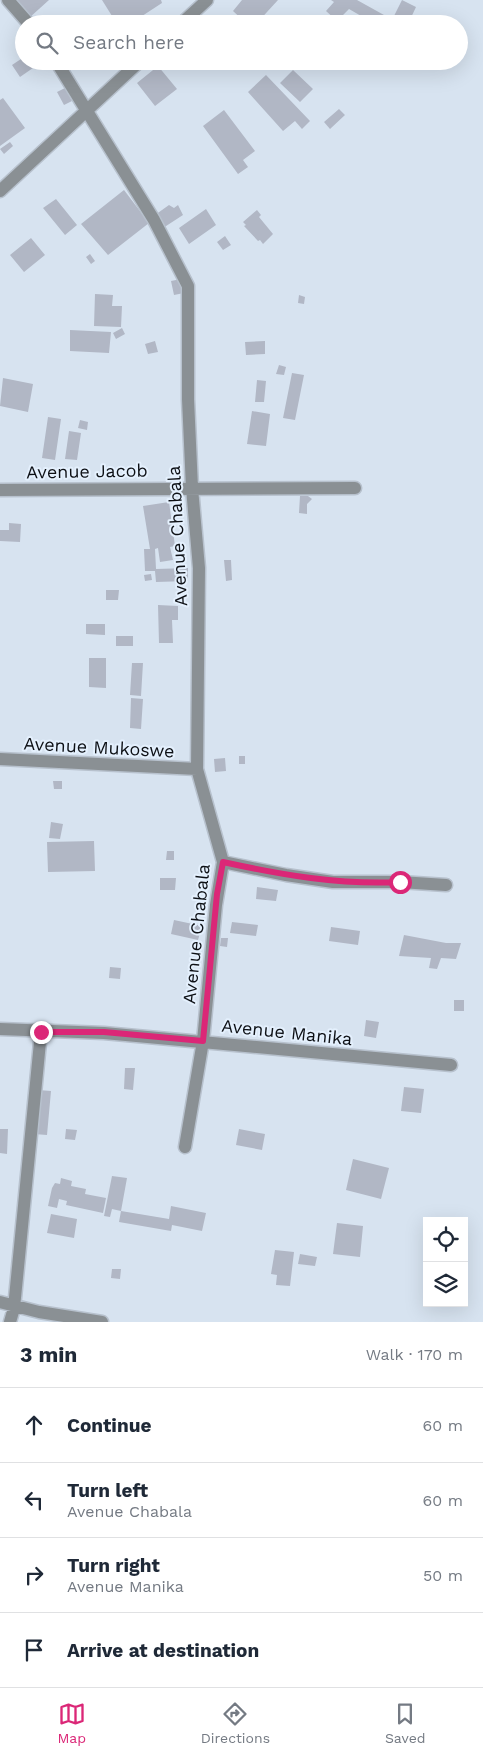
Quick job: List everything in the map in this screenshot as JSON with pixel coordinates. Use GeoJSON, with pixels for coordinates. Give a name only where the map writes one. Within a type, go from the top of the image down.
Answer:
{"type":"FeatureCollection","features":[{"type":"Feature","properties":{"kind":"street"},"geometry":{"type":"LineString","coordinates":[[8,0],[21,15]]}},
{"type":"Feature","properties":{"kind":"street"},"geometry":{"type":"LineString","coordinates":[[191,15],[207,0]]}},
{"type":"Feature","properties":{"kind":"street","name":"Avenue Chabala"},"geometry":{"type":"LineString","coordinates":[[62,70],[88,109],[171,248],[188,286],[188,399],[192,488],[199,568],[197,769],[223,862],[217,894],[203,1041],[185,1148]]}},
{"type":"Feature","properties":{"kind":"street"},"geometry":{"type":"LineString","coordinates":[[0,191],[130,70]]}},
{"type":"Feature","properties":{"kind":"street","name":"Avenue Jacob"},"geometry":{"type":"LineString","coordinates":[[0,490],[355,488]]}},
{"type":"Feature","properties":{"kind":"street","name":"Avenue Mukoswe"},"geometry":{"type":"LineString","coordinates":[[0,759],[197,769]]}},
{"type":"Feature","properties":{"kind":"street"},"geometry":{"type":"LineString","coordinates":[[223,862],[286,876],[333,882],[400,882],[446,885]]}},
{"type":"Feature","properties":{"kind":"street","name":"Avenue Manika"},"geometry":{"type":"LineString","coordinates":[[0,1029],[41,1032],[104,1032],[451,1065]]}},
{"type":"Feature","properties":{"kind":"street"},"geometry":{"type":"LineString","coordinates":[[10,1322],[14,1308],[41,1032]]}},
{"type":"Feature","properties":{"kind":"street"},"geometry":{"type":"LineString","coordinates":[[0,1302],[14,1308],[102,1322]]}},
{"type":"Feature","properties":{"kind":"building"},"geometry":{"type":"Polygon","coordinates":[[[14,0],[49,0],[32,15],[26,15],[14,0]]]}},
{"type":"Feature","properties":{"kind":"building"},"geometry":{"type":"Polygon","coordinates":[[[102,0],[161,0],[162,3],[144,15],[111,15],[102,0]]]}},
{"type":"Feature","properties":{"kind":"building"},"geometry":{"type":"Polygon","coordinates":[[[242,0],[278,0],[264,15],[237,15],[233,11],[242,0]]]}},
{"type":"Feature","properties":{"kind":"building"},"geometry":{"type":"Polygon","coordinates":[[[331,0],[357,0],[384,15],[359,15],[349,9],[343,15],[330,15],[326,11],[334,2],[331,0]]]}},
{"type":"Feature","properties":{"kind":"building"},"geometry":{"type":"Polygon","coordinates":[[[402,0],[416,7],[412,15],[394,15],[402,0]]]}},
{"type":"Feature","properties":{"kind":"building"},"geometry":{"type":"Polygon","coordinates":[[[15,70],[30,70],[20,77],[15,70]]]}},
{"type":"Feature","properties":{"kind":"building"},"geometry":{"type":"Polygon","coordinates":[[[153,70],[161,70],[177,89],[155,106],[137,83],[153,70]]]}},
{"type":"Feature","properties":{"kind":"building"},"geometry":{"type":"Polygon","coordinates":[[[293,70],[313,89],[300,102],[280,83],[293,70]]]}},
{"type":"Feature","properties":{"kind":"building"},"geometry":{"type":"Polygon","coordinates":[[[266,75],[310,121],[302,129],[295,121],[283,131],[248,92],[266,75]]]}},
{"type":"Feature","properties":{"kind":"building"},"geometry":{"type":"Polygon","coordinates":[[[65,88],[72,101],[64,105],[57,92],[65,88]]]}},
{"type":"Feature","properties":{"kind":"building"},"geometry":{"type":"Polygon","coordinates":[[[3,98],[25,128],[0,146],[0,100],[3,98]]]}},
{"type":"Feature","properties":{"kind":"building"},"geometry":{"type":"Polygon","coordinates":[[[339,109],[345,115],[330,129],[324,122],[339,109]]]}},
{"type":"Feature","properties":{"kind":"building"},"geometry":{"type":"Polygon","coordinates":[[[224,110],[255,151],[243,160],[248,167],[238,174],[203,126],[224,110]]]}},
{"type":"Feature","properties":{"kind":"building"},"geometry":{"type":"Polygon","coordinates":[[[10,142],[13,146],[4,154],[0,149],[10,142]]]}},
{"type":"Feature","properties":{"kind":"building"},"geometry":{"type":"Polygon","coordinates":[[[124,190],[149,223],[108,255],[81,224],[124,190]]]}},
{"type":"Feature","properties":{"kind":"building"},"geometry":{"type":"Polygon","coordinates":[[[56,199],[77,225],[65,235],[43,208],[56,199]]]}},
{"type":"Feature","properties":{"kind":"building"},"geometry":{"type":"Polygon","coordinates":[[[169,205],[174,208],[178,205],[183,215],[163,228],[155,215],[169,205]]]}},
{"type":"Feature","properties":{"kind":"building"},"geometry":{"type":"Polygon","coordinates":[[[206,209],[216,225],[189,244],[179,228],[206,209]]]}},
{"type":"Feature","properties":{"kind":"building"},"geometry":{"type":"Polygon","coordinates":[[[257,210],[261,215],[259,217],[273,234],[263,244],[244,226],[246,225],[243,222],[257,210]]]}},
{"type":"Feature","properties":{"kind":"building"},"geometry":{"type":"Polygon","coordinates":[[[225,236],[231,245],[223,250],[217,242],[225,236]]]}},
{"type":"Feature","properties":{"kind":"building"},"geometry":{"type":"Polygon","coordinates":[[[31,238],[45,255],[24,272],[10,255],[31,238]]]}},
{"type":"Feature","properties":{"kind":"building"},"geometry":{"type":"Polygon","coordinates":[[[90,254],[95,261],[91,264],[86,257],[90,254]]]}},
{"type":"Feature","properties":{"kind":"building"},"geometry":{"type":"Polygon","coordinates":[[[181,279],[184,293],[174,295],[171,281],[181,279]]]}},
{"type":"Feature","properties":{"kind":"building"},"geometry":{"type":"Polygon","coordinates":[[[95,294],[113,295],[112,306],[122,306],[121,327],[94,326],[95,294]]]}},
{"type":"Feature","properties":{"kind":"building"},"geometry":{"type":"Polygon","coordinates":[[[299,295],[305,297],[304,304],[298,303],[299,295]]]}},
{"type":"Feature","properties":{"kind":"building"},"geometry":{"type":"Polygon","coordinates":[[[122,328],[125,334],[116,339],[113,333],[122,328]]]}},
{"type":"Feature","properties":{"kind":"building"},"geometry":{"type":"Polygon","coordinates":[[[70,330],[111,332],[109,353],[70,351],[70,330]]]}},
{"type":"Feature","properties":{"kind":"building"},"geometry":{"type":"Polygon","coordinates":[[[155,341],[158,352],[148,354],[145,344],[155,341]]]}},
{"type":"Feature","properties":{"kind":"building"},"geometry":{"type":"Polygon","coordinates":[[[265,341],[265,354],[246,355],[245,342],[265,341]]]}},
{"type":"Feature","properties":{"kind":"building"},"geometry":{"type":"Polygon","coordinates":[[[279,365],[286,367],[284,375],[276,374],[279,365]]]}},
{"type":"Feature","properties":{"kind":"building"},"geometry":{"type":"Polygon","coordinates":[[[292,373],[304,375],[295,420],[283,418],[292,373]]]}},
{"type":"Feature","properties":{"kind":"building"},"geometry":{"type":"Polygon","coordinates":[[[3,378],[33,384],[28,412],[0,406],[3,378]]]}},
{"type":"Feature","properties":{"kind":"building"},"geometry":{"type":"Polygon","coordinates":[[[257,380],[266,381],[264,402],[255,402],[257,380]]]}},
{"type":"Feature","properties":{"kind":"building"},"geometry":{"type":"Polygon","coordinates":[[[252,411],[270,414],[266,446],[247,444],[252,411]]]}},
{"type":"Feature","properties":{"kind":"building"},"geometry":{"type":"Polygon","coordinates":[[[48,417],[61,419],[55,460],[42,458],[48,417]]]}},
{"type":"Feature","properties":{"kind":"building"},"geometry":{"type":"Polygon","coordinates":[[[80,420],[88,422],[87,430],[78,428],[80,420]]]}},
{"type":"Feature","properties":{"kind":"building"},"geometry":{"type":"Polygon","coordinates":[[[69,431],[81,433],[77,460],[65,459],[69,431]]]}},
{"type":"Feature","properties":{"kind":"building"},"geometry":{"type":"Polygon","coordinates":[[[300,496],[308,496],[312,499],[307,504],[307,514],[299,513],[300,496]]]}},
{"type":"Feature","properties":{"kind":"building"},"geometry":{"type":"Polygon","coordinates":[[[169,502],[175,546],[170,547],[173,560],[160,562],[158,548],[155,549],[156,569],[188,568],[188,581],[156,582],[155,571],[145,571],[144,549],[150,549],[143,506],[169,502]]]}},
{"type":"Feature","properties":{"kind":"building"},"geometry":{"type":"Polygon","coordinates":[[[9,523],[21,524],[20,542],[0,541],[0,530],[9,530],[9,523]]]}},
{"type":"Feature","properties":{"kind":"building"},"geometry":{"type":"Polygon","coordinates":[[[224,560],[231,560],[232,580],[226,581],[224,560]]]}},
{"type":"Feature","properties":{"kind":"building"},"geometry":{"type":"Polygon","coordinates":[[[151,574],[152,580],[145,581],[144,575],[151,574]]]}},
{"type":"Feature","properties":{"kind":"building"},"geometry":{"type":"Polygon","coordinates":[[[106,590],[119,590],[118,600],[106,600],[106,590]]]}},
{"type":"Feature","properties":{"kind":"building"},"geometry":{"type":"Polygon","coordinates":[[[158,605],[178,606],[178,620],[172,620],[173,643],[159,643],[158,605]]]}},
{"type":"Feature","properties":{"kind":"building"},"geometry":{"type":"Polygon","coordinates":[[[86,624],[105,624],[105,635],[86,634],[86,624]]]}},
{"type":"Feature","properties":{"kind":"building"},"geometry":{"type":"Polygon","coordinates":[[[116,636],[133,636],[133,646],[116,646],[116,636]]]}},
{"type":"Feature","properties":{"kind":"building"},"geometry":{"type":"Polygon","coordinates":[[[89,658],[106,658],[106,688],[89,687],[89,658]]]}},
{"type":"Feature","properties":{"kind":"building"},"geometry":{"type":"Polygon","coordinates":[[[132,663],[143,663],[141,696],[130,695],[132,663]]]}},
{"type":"Feature","properties":{"kind":"building"},"geometry":{"type":"Polygon","coordinates":[[[131,698],[143,699],[141,729],[130,728],[131,698]]]}},
{"type":"Feature","properties":{"kind":"building"},"geometry":{"type":"Polygon","coordinates":[[[239,756],[245,756],[245,764],[239,764],[239,756]]]}},
{"type":"Feature","properties":{"kind":"building"},"geometry":{"type":"Polygon","coordinates":[[[225,758],[226,771],[215,772],[214,759],[225,758]]]}},
{"type":"Feature","properties":{"kind":"building"},"geometry":{"type":"Polygon","coordinates":[[[53,781],[62,781],[62,789],[54,789],[53,781]]]}},
{"type":"Feature","properties":{"kind":"building"},"geometry":{"type":"Polygon","coordinates":[[[51,822],[63,824],[60,839],[49,838],[51,822]]]}},
{"type":"Feature","properties":{"kind":"building"},"geometry":{"type":"Polygon","coordinates":[[[94,841],[95,871],[48,872],[47,842],[94,841]]]}},
{"type":"Feature","properties":{"kind":"building"},"geometry":{"type":"Polygon","coordinates":[[[167,851],[174,851],[174,860],[166,860],[167,851]]]}},
{"type":"Feature","properties":{"kind":"building"},"geometry":{"type":"Polygon","coordinates":[[[160,878],[176,878],[175,890],[160,890],[160,878]]]}},
{"type":"Feature","properties":{"kind":"building"},"geometry":{"type":"Polygon","coordinates":[[[257,887],[278,890],[276,901],[256,899],[257,887]]]}},
{"type":"Feature","properties":{"kind":"building"},"geometry":{"type":"Polygon","coordinates":[[[174,920],[202,926],[198,940],[171,934],[174,920]]]}},
{"type":"Feature","properties":{"kind":"building"},"geometry":{"type":"Polygon","coordinates":[[[232,922],[258,925],[256,936],[230,933],[232,922]]]}},
{"type":"Feature","properties":{"kind":"building"},"geometry":{"type":"Polygon","coordinates":[[[331,927],[360,931],[358,945],[329,941],[331,927]]]}},
{"type":"Feature","properties":{"kind":"building"},"geometry":{"type":"Polygon","coordinates":[[[404,935],[446,943],[461,943],[456,959],[441,958],[437,969],[429,968],[431,958],[399,956],[404,935]]]}},
{"type":"Feature","properties":{"kind":"building"},"geometry":{"type":"Polygon","coordinates":[[[221,938],[228,938],[227,947],[220,946],[221,938]]]}},
{"type":"Feature","properties":{"kind":"building"},"geometry":{"type":"Polygon","coordinates":[[[110,967],[121,968],[120,979],[109,978],[110,967]]]}},
{"type":"Feature","properties":{"kind":"building"},"geometry":{"type":"Polygon","coordinates":[[[454,1000],[464,1000],[464,1011],[454,1011],[454,1000]]]}},
{"type":"Feature","properties":{"kind":"building"},"geometry":{"type":"Polygon","coordinates":[[[366,1020],[379,1022],[376,1038],[364,1036],[366,1020]]]}},
{"type":"Feature","properties":{"kind":"building"},"geometry":{"type":"Polygon","coordinates":[[[125,1068],[135,1068],[133,1090],[124,1089],[125,1068]]]}},
{"type":"Feature","properties":{"kind":"building"},"geometry":{"type":"Polygon","coordinates":[[[404,1087],[424,1089],[421,1113],[401,1111],[404,1087]]]}},
{"type":"Feature","properties":{"kind":"building"},"geometry":{"type":"Polygon","coordinates":[[[38,1090],[51,1091],[47,1135],[34,1134],[38,1090]]]}},
{"type":"Feature","properties":{"kind":"building"},"geometry":{"type":"Polygon","coordinates":[[[0,1129],[8,1129],[7,1154],[0,1153],[0,1129]]]}},
{"type":"Feature","properties":{"kind":"building"},"geometry":{"type":"Polygon","coordinates":[[[66,1129],[77,1130],[75,1140],[65,1139],[66,1129]]]}},
{"type":"Feature","properties":{"kind":"building"},"geometry":{"type":"Polygon","coordinates":[[[239,1129],[265,1134],[262,1150],[236,1145],[239,1129]]]}},
{"type":"Feature","properties":{"kind":"building"},"geometry":{"type":"Polygon","coordinates":[[[353,1159],[389,1168],[381,1199],[346,1190],[353,1159]]]}},
{"type":"Feature","properties":{"kind":"building"},"geometry":{"type":"Polygon","coordinates":[[[112,1176],[127,1178],[121,1211],[112,1209],[110,1217],[104,1216],[112,1176]]]}},
{"type":"Feature","properties":{"kind":"building"},"geometry":{"type":"Polygon","coordinates":[[[61,1178],[72,1181],[71,1186],[86,1189],[85,1194],[106,1198],[103,1213],[66,1205],[67,1201],[59,1199],[57,1208],[48,1206],[52,1188],[55,1183],[60,1184],[61,1178]]]}},
{"type":"Feature","properties":{"kind":"building"},"geometry":{"type":"Polygon","coordinates":[[[171,1206],[206,1213],[202,1231],[172,1225],[171,1231],[119,1222],[121,1211],[169,1219],[171,1206]]]}},
{"type":"Feature","properties":{"kind":"building"},"geometry":{"type":"Polygon","coordinates":[[[51,1214],[77,1219],[74,1238],[47,1233],[51,1214]]]}},
{"type":"Feature","properties":{"kind":"building"},"geometry":{"type":"Polygon","coordinates":[[[337,1223],[363,1226],[360,1257],[333,1254],[337,1223]]]}},
{"type":"Feature","properties":{"kind":"building"},"geometry":{"type":"Polygon","coordinates":[[[275,1250],[294,1252],[290,1286],[276,1285],[277,1275],[271,1274],[275,1250]]]}},
{"type":"Feature","properties":{"kind":"building"},"geometry":{"type":"Polygon","coordinates":[[[300,1254],[317,1257],[315,1266],[298,1264],[300,1254]]]}},
{"type":"Feature","properties":{"kind":"building"},"geometry":{"type":"Polygon","coordinates":[[[112,1269],[121,1269],[120,1279],[111,1278],[112,1269]]]}},
{"type":"Feature","properties":{"kind":"route"},"geometry":{"type":"LineString","coordinates":[[41,1032],[104,1032],[203,1041],[217,894],[223,862],[286,876],[333,882],[400,882]]}}]}
